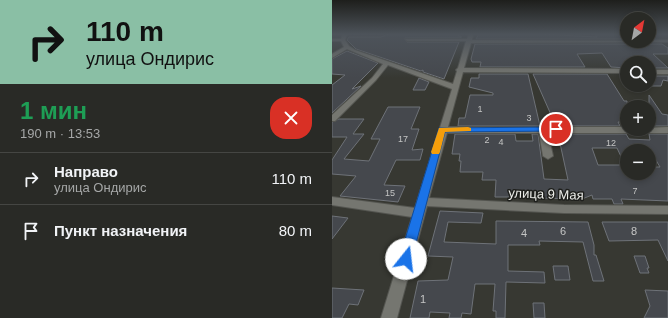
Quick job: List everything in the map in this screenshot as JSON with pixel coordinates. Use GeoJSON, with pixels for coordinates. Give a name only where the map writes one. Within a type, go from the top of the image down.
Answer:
{"type":"FeatureCollection","features":[{"type":"Feature","properties":{"kind":"street"},"geometry":{"type":"LineString","coordinates":[[332,56],[344,49]]}},
{"type":"Feature","properties":{"kind":"street"},"geometry":{"type":"LineString","coordinates":[[350,49],[362,55],[454,88]]}},
{"type":"Feature","properties":{"kind":"street"},"geometry":{"type":"LineString","coordinates":[[389,318],[466,49]]}},
{"type":"Feature","properties":{"kind":"street"},"geometry":{"type":"LineString","coordinates":[[332,119],[374,80],[386,64]]}},
{"type":"Feature","properties":{"kind":"street"},"geometry":{"type":"LineString","coordinates":[[459,70],[620,71]]}},
{"type":"Feature","properties":{"kind":"street"},"geometry":{"type":"LineString","coordinates":[[656,72],[668,72]]}},
{"type":"Feature","properties":{"kind":"street"},"geometry":{"type":"LineString","coordinates":[[542,129],[548,156]]}},
{"type":"Feature","properties":{"kind":"street"},"geometry":{"type":"LineString","coordinates":[[442,130],[668,130]]}},
{"type":"Feature","properties":{"kind":"street","name":"улица 9 Мая"},"geometry":{"type":"LineString","coordinates":[[332,201],[420,208],[668,210]]}},
{"type":"Feature","properties":{"kind":"building"},"geometry":{"type":"Polygon","coordinates":[[[356,49],[456,49],[444,79],[423,72],[423,70],[421,71],[356,49]]]}},
{"type":"Feature","properties":{"kind":"building"},"geometry":{"type":"Polygon","coordinates":[[[474,49],[668,49],[668,54],[653,54],[655,56],[620,56],[620,68],[611,67],[602,53],[577,54],[585,67],[480,67],[481,62],[472,62],[471,59],[474,49]]]}},
{"type":"Feature","properties":{"kind":"building"},"geometry":{"type":"Polygon","coordinates":[[[347,51],[378,63],[352,89],[361,86],[332,113],[332,85],[345,75],[332,74],[332,59],[347,51]]]}},
{"type":"Feature","properties":{"kind":"building"},"geometry":{"type":"Polygon","coordinates":[[[656,57],[668,68],[656,68],[656,57]]]}},
{"type":"Feature","properties":{"kind":"building"},"geometry":{"type":"Polygon","coordinates":[[[479,74],[528,74],[540,126],[458,126],[459,118],[465,118],[470,95],[493,95],[493,93],[469,87],[471,78],[479,78],[479,74]]]}},
{"type":"Feature","properties":{"kind":"building"},"geometry":{"type":"Polygon","coordinates":[[[533,74],[607,74],[623,100],[620,100],[620,122],[618,122],[620,126],[556,126],[533,74]]]}},
{"type":"Feature","properties":{"kind":"building"},"geometry":{"type":"Polygon","coordinates":[[[656,76],[668,76],[668,81],[663,80],[661,86],[656,86],[656,76]]]}},
{"type":"Feature","properties":{"kind":"building"},"geometry":{"type":"Polygon","coordinates":[[[419,78],[429,82],[425,90],[413,90],[419,78]]]}},
{"type":"Feature","properties":{"kind":"building"},"geometry":{"type":"Polygon","coordinates":[[[656,105],[662,114],[668,115],[668,126],[656,126],[656,105]]]}},
{"type":"Feature","properties":{"kind":"building"},"geometry":{"type":"Polygon","coordinates":[[[388,107],[420,107],[411,129],[419,129],[412,150],[423,149],[420,160],[396,160],[384,185],[405,186],[398,202],[340,196],[356,176],[332,174],[332,160],[347,137],[332,137],[332,122],[339,119],[364,119],[353,134],[364,134],[344,159],[369,161],[380,139],[371,139],[388,107]]]}},
{"type":"Feature","properties":{"kind":"building"},"geometry":{"type":"Polygon","coordinates":[[[455,134],[515,134],[516,141],[533,141],[532,134],[538,134],[544,179],[568,180],[558,134],[620,134],[620,136],[627,136],[629,139],[650,140],[649,136],[656,136],[656,134],[668,134],[668,201],[621,199],[623,204],[614,204],[612,199],[593,199],[592,195],[582,199],[537,198],[537,192],[514,192],[514,197],[495,197],[496,180],[482,180],[483,172],[460,172],[460,154],[452,154],[455,134]]]}},
{"type":"Feature","properties":{"kind":"building"},"geometry":{"type":"Polygon","coordinates":[[[440,211],[483,213],[481,223],[448,222],[444,242],[496,244],[496,221],[588,222],[594,245],[594,255],[596,255],[604,281],[593,281],[583,242],[539,241],[540,245],[508,245],[508,271],[544,272],[545,283],[506,282],[505,318],[496,318],[496,311],[493,311],[495,284],[475,284],[471,314],[462,313],[461,318],[449,318],[450,313],[430,312],[429,318],[410,318],[418,281],[448,280],[453,257],[428,256],[440,211]]]}},
{"type":"Feature","properties":{"kind":"building"},"geometry":{"type":"Polygon","coordinates":[[[332,216],[348,218],[332,239],[332,216]]]}},
{"type":"Feature","properties":{"kind":"building"},"geometry":{"type":"Polygon","coordinates":[[[602,222],[668,222],[668,261],[658,240],[609,241],[602,222]]]}},
{"type":"Feature","properties":{"kind":"building"},"geometry":{"type":"Polygon","coordinates":[[[634,256],[645,256],[649,273],[640,273],[634,256]]]}},
{"type":"Feature","properties":{"kind":"building"},"geometry":{"type":"Polygon","coordinates":[[[553,266],[568,266],[570,280],[555,280],[553,266]]]}},
{"type":"Feature","properties":{"kind":"building"},"geometry":{"type":"Polygon","coordinates":[[[332,288],[364,290],[358,305],[349,304],[342,318],[332,318],[332,288]]]}},
{"type":"Feature","properties":{"kind":"building"},"geometry":{"type":"Polygon","coordinates":[[[645,290],[668,291],[668,318],[644,318],[650,306],[645,290]]]}},
{"type":"Feature","properties":{"kind":"building"},"geometry":{"type":"Polygon","coordinates":[[[533,303],[544,303],[545,318],[534,318],[533,303]]]}},
{"type":"Feature","properties":{"kind":"slow traffic"},"geometry":{"type":"LineString","coordinates":[[436,152],[442,130],[468,130]]}},
{"type":"Feature","properties":{"kind":"route"},"geometry":{"type":"LineString","coordinates":[[406,259],[442,130],[556,129]]}}]}
